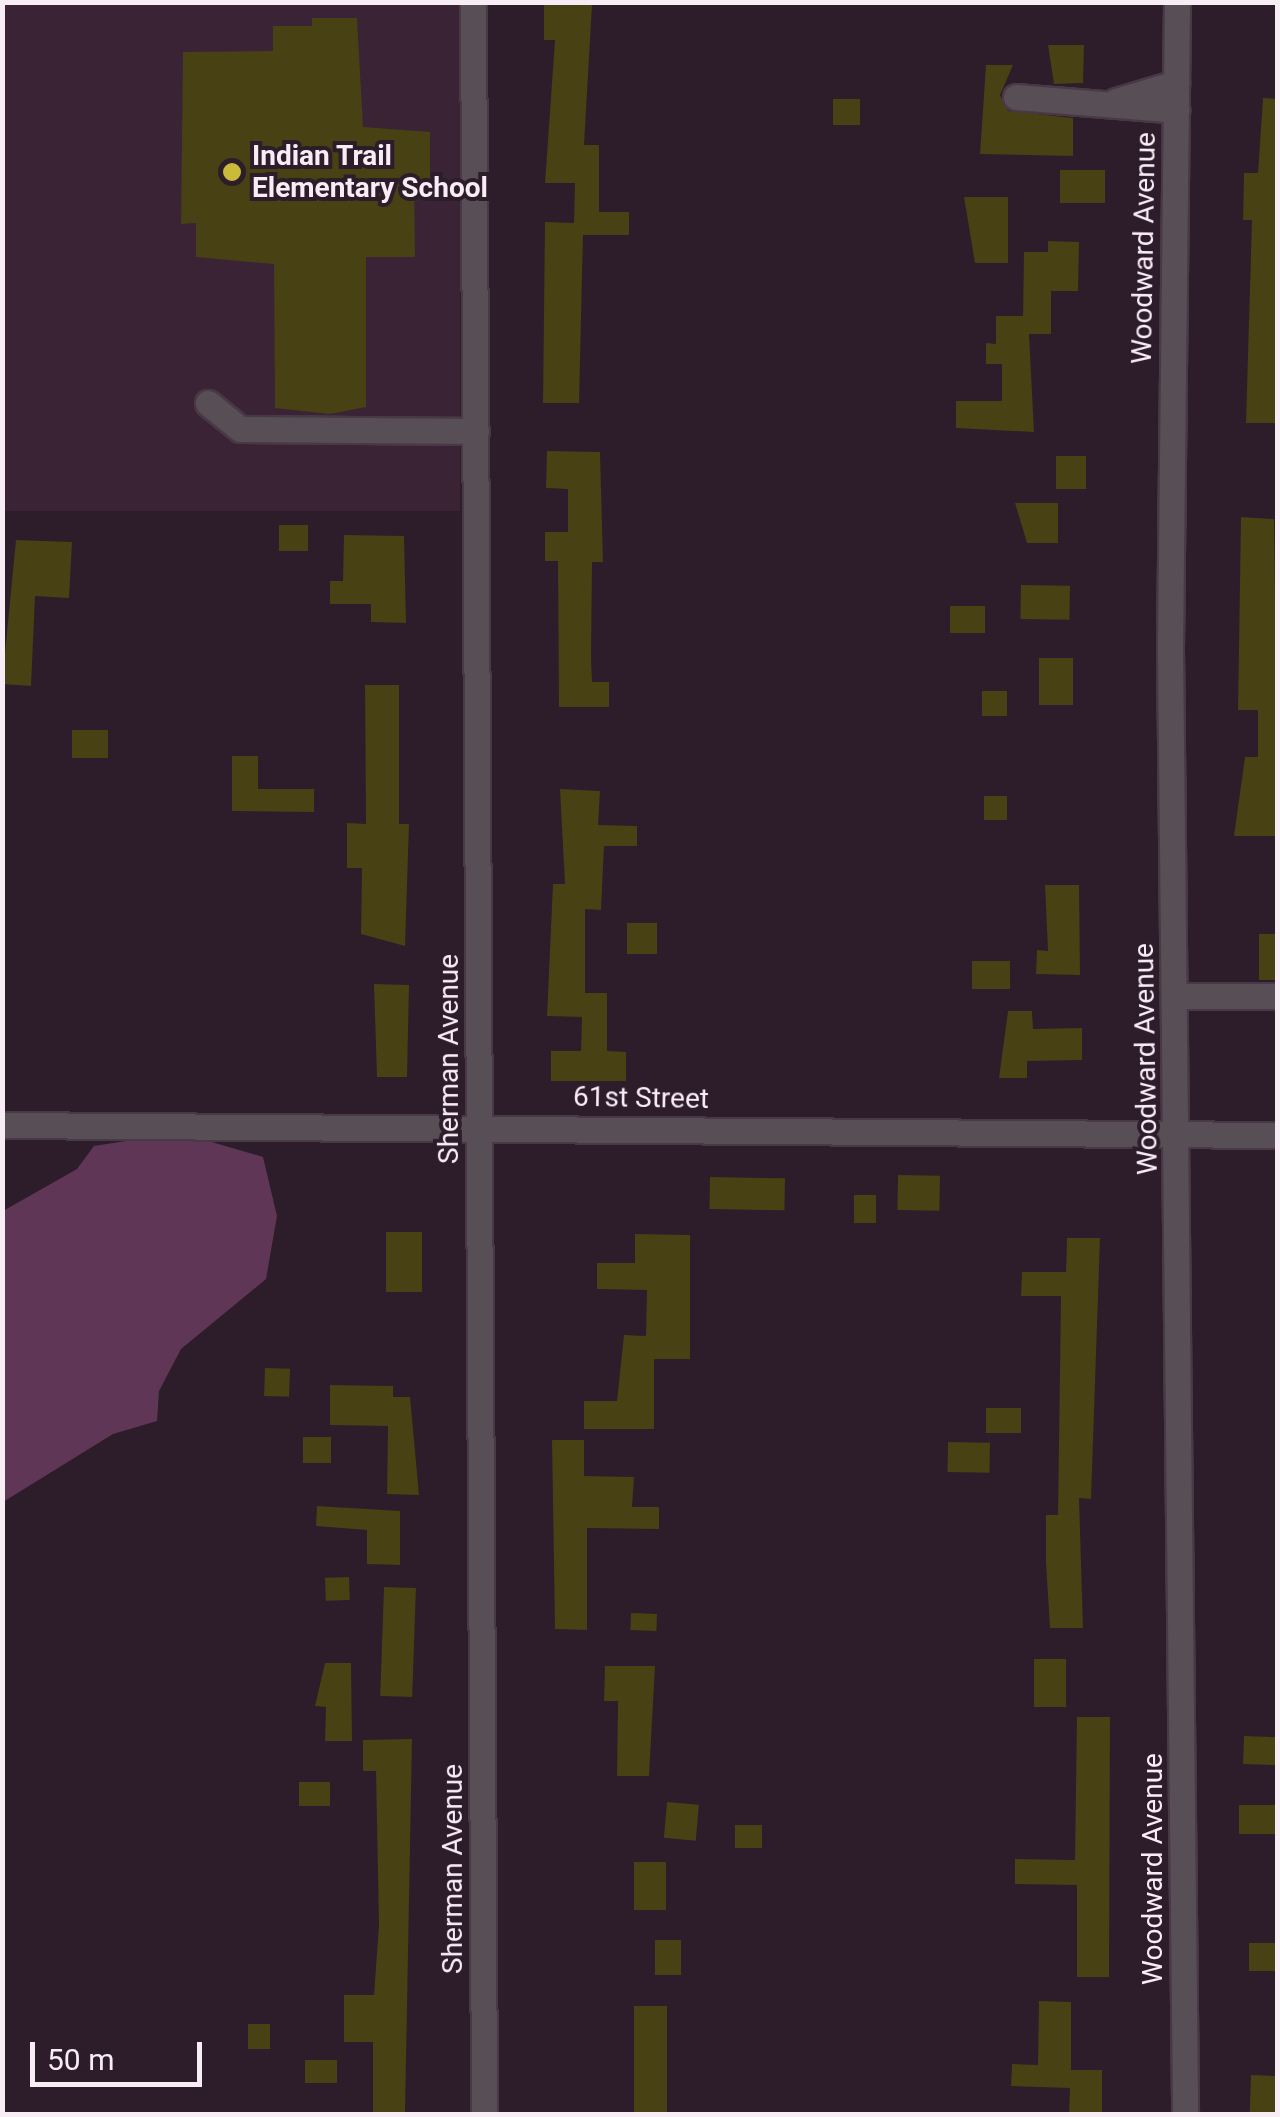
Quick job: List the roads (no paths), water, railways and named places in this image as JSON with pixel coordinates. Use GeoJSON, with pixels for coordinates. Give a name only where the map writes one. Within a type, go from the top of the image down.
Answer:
{"type":"FeatureCollection","features":[{"type":"Feature","properties":{"kind":"street","name":"Sherman Avenue"},"geometry":{"type":"LineString","coordinates":[[473,2],[484,2114]]}},
{"type":"Feature","properties":{"kind":"street","name":"Woodward Avenue"},"geometry":{"type":"LineString","coordinates":[[1176,2],[1175,996],[1185,2114]]}},
{"type":"Feature","properties":{"kind":"street"},"geometry":{"type":"LineString","coordinates":[[1116,101],[1176,83]]}},
{"type":"Feature","properties":{"kind":"street"},"geometry":{"type":"LineString","coordinates":[[1016,97],[1116,101],[1176,110]]}},
{"type":"Feature","properties":{"kind":"street"},"geometry":{"type":"LineString","coordinates":[[208,403],[240,429],[476,432]]}},
{"type":"Feature","properties":{"kind":"street"},"geometry":{"type":"LineString","coordinates":[[1175,996],[1278,996]]}},
{"type":"Feature","properties":{"kind":"street","name":"61st Street"},"geometry":{"type":"LineString","coordinates":[[2,1125],[480,1124],[1278,1134]]}},
{"type":"Feature","properties":{"kind":"place","name":"Indian Trail Elementary School"},"geometry":{"type":"Point","coordinates":[232,172]}}]}
